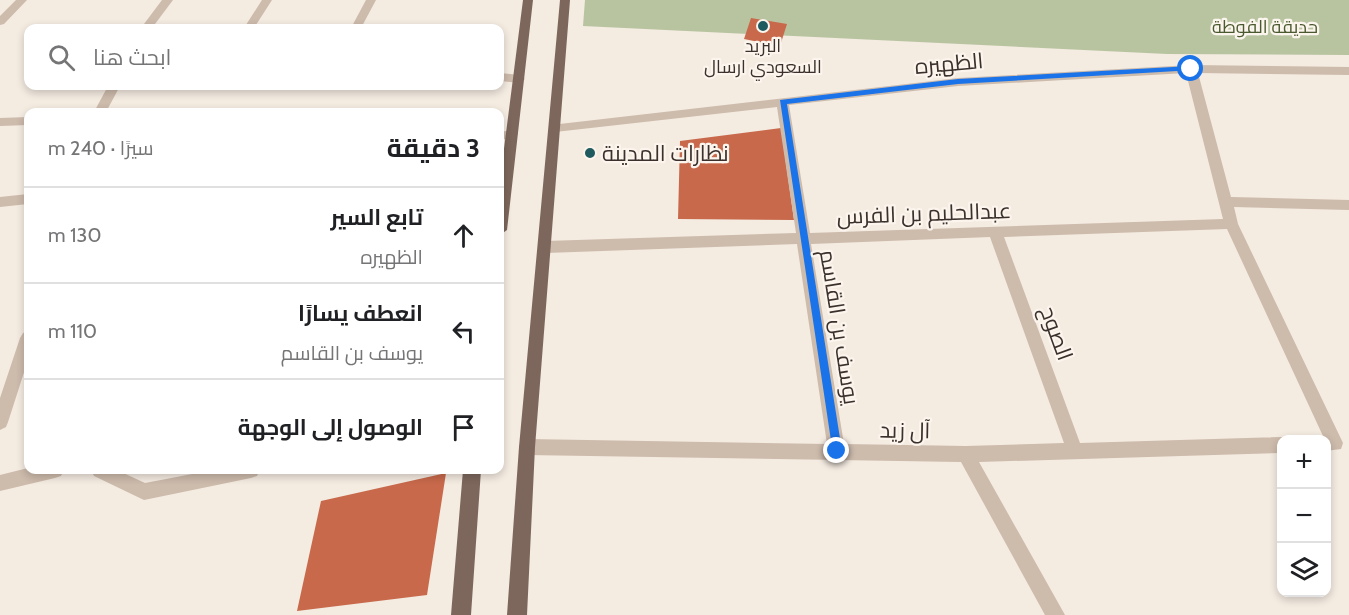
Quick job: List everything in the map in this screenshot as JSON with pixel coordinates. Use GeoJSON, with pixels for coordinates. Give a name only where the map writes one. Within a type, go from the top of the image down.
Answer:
{"type":"FeatureCollection","features":[{"type":"Feature","properties":{"kind":"main road"},"geometry":{"type":"LineString","coordinates":[[504,160],[506,135],[519,79],[528,0]]}},
{"type":"Feature","properties":{"kind":"main road"},"geometry":{"type":"LineString","coordinates":[[518,615],[527,447],[546,247],[565,0]]}},
{"type":"Feature","properties":{"kind":"main road"},"geometry":{"type":"LineString","coordinates":[[461,615],[472,474]]}},
{"type":"Feature","properties":{"kind":"street"},"geometry":{"type":"LineString","coordinates":[[0,22],[22,0]]}},
{"type":"Feature","properties":{"kind":"street"},"geometry":{"type":"LineString","coordinates":[[149,24],[168,0]]}},
{"type":"Feature","properties":{"kind":"street"},"geometry":{"type":"LineString","coordinates":[[252,24],[267,0]]}},
{"type":"Feature","properties":{"kind":"street"},"geometry":{"type":"LineString","coordinates":[[358,24],[371,0]]}},
{"type":"Feature","properties":{"kind":"street"},"geometry":{"type":"LineString","coordinates":[[1191,69],[1231,224],[1335,443],[1331,443]]}},
{"type":"Feature","properties":{"kind":"street","name":"الظهيره"},"geometry":{"type":"LineString","coordinates":[[555,128],[958,82],[1191,69],[1349,71]]}},
{"type":"Feature","properties":{"kind":"street"},"geometry":{"type":"LineString","coordinates":[[504,77],[519,79]]}},
{"type":"Feature","properties":{"kind":"street"},"geometry":{"type":"LineString","coordinates":[[102,108],[112,90]]}},
{"type":"Feature","properties":{"kind":"street","name":"يوسف بن القاسم"},"geometry":{"type":"LineString","coordinates":[[782,102],[837,451]]}},
{"type":"Feature","properties":{"kind":"street"},"geometry":{"type":"LineString","coordinates":[[0,122],[24,121]]}},
{"type":"Feature","properties":{"kind":"street"},"geometry":{"type":"LineString","coordinates":[[0,202],[24,199]]}},
{"type":"Feature","properties":{"kind":"street"},"geometry":{"type":"LineString","coordinates":[[1225,202],[1349,205]]}},
{"type":"Feature","properties":{"kind":"street","name":"عبدالحليم بن الفرس"},"geometry":{"type":"LineString","coordinates":[[546,247],[1231,224]]}},
{"type":"Feature","properties":{"kind":"street","name":"الصوح"},"geometry":{"type":"LineString","coordinates":[[995,232],[1076,451]]}},
{"type":"Feature","properties":{"kind":"street"},"geometry":{"type":"LineString","coordinates":[[0,422],[24,350]]}},
{"type":"Feature","properties":{"kind":"street","name":"آل زيد"},"geometry":{"type":"LineString","coordinates":[[527,447],[966,453],[1277,445]]}},
{"type":"Feature","properties":{"kind":"street"},"geometry":{"type":"LineString","coordinates":[[966,453],[1055,615]]}},
{"type":"Feature","properties":{"kind":"street"},"geometry":{"type":"LineString","coordinates":[[0,483],[38,474]]}},
{"type":"Feature","properties":{"kind":"street"},"geometry":{"type":"LineString","coordinates":[[108,474],[144,492],[232,474]]}},
{"type":"Feature","properties":{"kind":"green space","name":"حديقة الفوطة"},"geometry":{"type":"Polygon","coordinates":[[[585,0],[1349,0],[1349,55],[1167,54],[583,26],[585,0]]]}},
{"type":"Feature","properties":{"kind":"building"},"geometry":{"type":"Polygon","coordinates":[[[751,18],[787,24],[780,46],[744,39],[751,18]]]}},
{"type":"Feature","properties":{"kind":"building"},"geometry":{"type":"Polygon","coordinates":[[[781,128],[794,220],[678,219],[680,141],[781,128]]]}},
{"type":"Feature","properties":{"kind":"building"},"geometry":{"type":"Polygon","coordinates":[[[446,474],[427,595],[297,611],[321,501],[446,474]]]}},
{"type":"Feature","properties":{"kind":"place","name":"البريد السعودي ارسال"},"geometry":{"type":"Point","coordinates":[763,26]}},
{"type":"Feature","properties":{"kind":"place","name":"نظارات المدينة"},"geometry":{"type":"Point","coordinates":[590,153]}},
{"type":"Feature","properties":{"kind":"route"},"geometry":{"type":"LineString","coordinates":[[837,451],[782,102],[958,82],[1191,69]]}}]}
